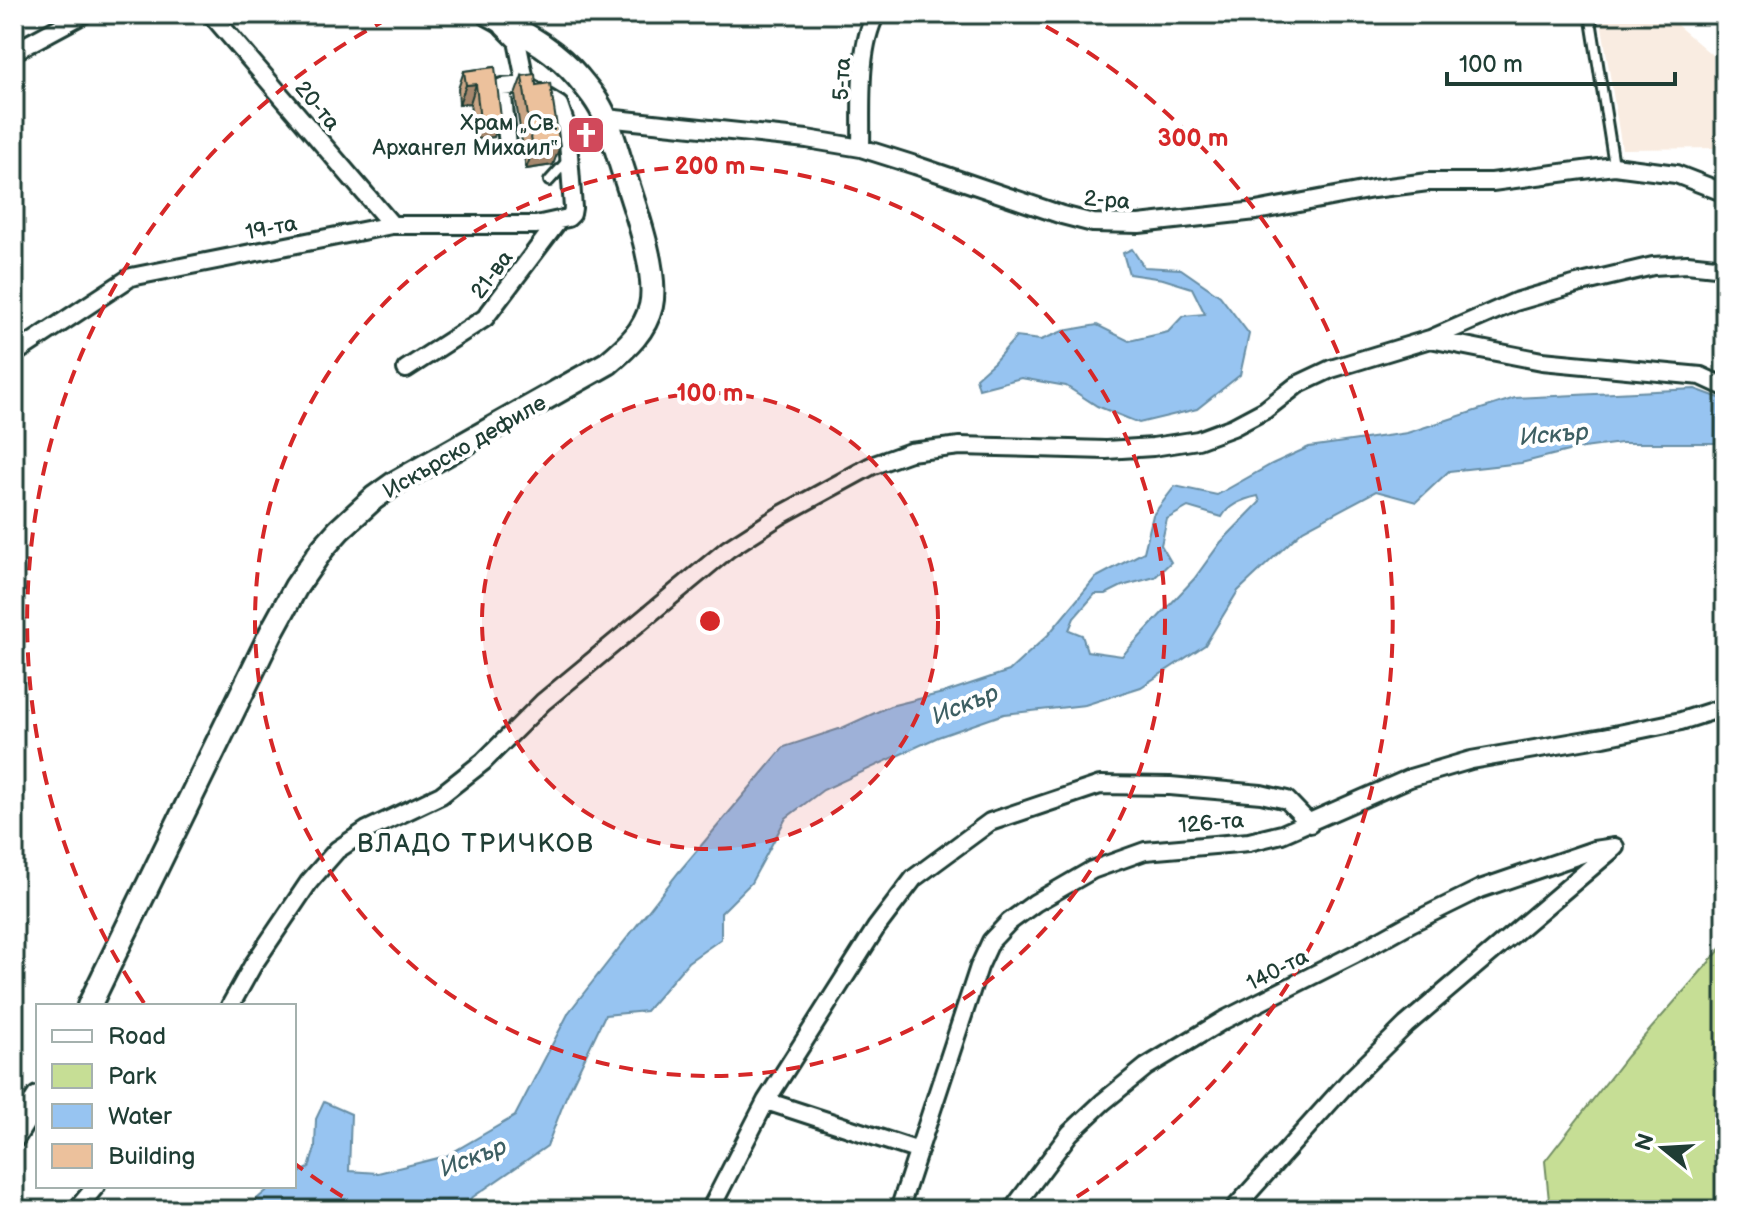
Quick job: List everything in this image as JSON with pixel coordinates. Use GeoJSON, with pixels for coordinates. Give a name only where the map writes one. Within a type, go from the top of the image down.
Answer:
{"type":"FeatureCollection","features":[{"type":"Feature","properties":{"kind":"main road","name":"Искърско дефиле"},"geometry":{"type":"LineString","coordinates":[[90,1004],[273,629],[296,587],[323,548],[357,513],[395,483],[608,363],[635,339],[645,323],[653,289],[648,254],[606,118],[592,94],[562,59],[489,14]]}},
{"type":"Feature","properties":{"kind":"main road"},"geometry":{"type":"LineString","coordinates":[[14,1136],[36,1101]]}},
{"type":"Feature","properties":{"kind":"street"},"geometry":{"type":"LineString","coordinates":[[14,50],[84,14]]}},
{"type":"Feature","properties":{"kind":"street","name":"20-та"},"geometry":{"type":"LineString","coordinates":[[211,14],[392,225]]}},
{"type":"Feature","properties":{"kind":"street"},"geometry":{"type":"LineString","coordinates":[[489,14],[517,41],[526,85]]}},
{"type":"Feature","properties":{"kind":"street","name":"5-та"},"geometry":{"type":"LineString","coordinates":[[861,148],[864,53],[876,14]]}},
{"type":"Feature","properties":{"kind":"street"},"geometry":{"type":"LineString","coordinates":[[508,146],[502,87],[526,85],[559,105],[567,128],[569,160]]}},
{"type":"Feature","properties":{"kind":"street","name":"2-ра"},"geometry":{"type":"LineString","coordinates":[[606,118],[807,139],[861,148],[1093,223],[1139,224],[1256,211],[1428,182],[1492,182],[1614,166],[1676,174],[1725,193]]}},
{"type":"Feature","properties":{"kind":"street","name":"21-ва"},"geometry":{"type":"LineString","coordinates":[[406,369],[485,318],[559,220],[572,214],[569,160]]}},
{"type":"Feature","properties":{"kind":"street","name":"19-та"},"geometry":{"type":"LineString","coordinates":[[14,354],[131,277],[392,225],[536,225],[559,220]]}},
{"type":"Feature","properties":{"kind":"street"},"geometry":{"type":"LineString","coordinates":[[231,1004],[253,965],[309,882],[337,850],[367,830],[441,795],[483,762],[543,702],[728,549],[781,515],[871,466],[910,452],[960,446],[1106,450],[1198,440],[1233,427],[1265,410],[1297,385],[1331,369],[1430,339],[1515,302],[1653,266],[1687,264],[1725,268]]}},
{"type":"Feature","properties":{"kind":"street"},"geometry":{"type":"LineString","coordinates":[[1430,339],[1542,361],[1701,376],[1725,387]]}},
{"type":"Feature","properties":{"kind":"street","name":"126-та"},"geometry":{"type":"LineString","coordinates":[[899,1210],[979,967],[991,941],[1009,922],[1035,903],[1092,870],[1145,851],[1249,842],[1282,834],[1410,778],[1471,760],[1681,721],[1725,707]]}},
{"type":"Feature","properties":{"kind":"street"},"geometry":{"type":"LineString","coordinates":[[710,1210],[766,1101],[876,928],[914,878],[990,822],[1100,785],[1170,786],[1261,794],[1287,800],[1310,824]]}},
{"type":"Feature","properties":{"kind":"street","name":"140-та"},"geometry":{"type":"LineString","coordinates":[[1012,1210],[1070,1133],[1146,1067],[1224,1020],[1480,889],[1594,850],[1615,847],[1406,1025],[1349,1081],[1233,1210]]}},
{"type":"Feature","properties":{"kind":"street"},"geometry":{"type":"LineString","coordinates":[[766,1101],[919,1151]]}},
{"type":"Feature","properties":{"kind":"street"},"geometry":{"type":"LineString","coordinates":[[76,1210],[94,1188]]}},
{"type":"Feature","properties":{"kind":"lane"},"geometry":{"type":"LineString","coordinates":[[1591,20],[1614,166]]}},
{"type":"Feature","properties":{"kind":"lane"},"geometry":{"type":"LineString","coordinates":[[549,181],[569,160]]}},
{"type":"Feature","properties":{"kind":"shaded area"},"geometry":{"type":"Polygon","coordinates":[[[1600,14],[1664,14],[1725,66],[1725,148],[1622,149],[1600,14]]]}},
{"type":"Feature","properties":{"kind":"green space"},"geometry":{"type":"Polygon","coordinates":[[[1725,944],[1725,1210],[1550,1210],[1545,1161],[1627,1056],[1725,944]]]}},
{"type":"Feature","properties":{"kind":"water"},"geometry":{"type":"Polygon","coordinates":[[[1132,249],[1144,267],[1181,269],[1220,296],[1249,334],[1240,375],[1197,409],[1139,423],[1097,406],[1066,386],[1021,378],[979,389],[976,378],[1016,337],[1041,340],[1063,331],[1097,325],[1129,341],[1168,332],[1183,316],[1205,314],[1192,288],[1163,279],[1129,274],[1123,253],[1132,249]]]}},
{"type":"Feature","properties":{"kind":"water","name":"Искър"},"geometry":{"type":"Polygon","coordinates":[[[1695,389],[1725,400],[1725,443],[1621,443],[1576,449],[1521,463],[1449,471],[1416,502],[1376,491],[1303,530],[1238,591],[1205,645],[1141,687],[1085,705],[1004,714],[938,737],[823,790],[786,818],[751,883],[721,913],[721,939],[688,962],[646,1011],[605,1015],[566,1097],[547,1146],[454,1210],[244,1210],[270,1188],[296,1188],[296,1174],[309,1168],[315,1148],[316,1119],[324,1102],[351,1114],[349,1171],[378,1173],[446,1156],[515,1116],[569,1012],[678,873],[784,747],[842,728],[890,706],[943,693],[1009,671],[1048,635],[1095,578],[1144,552],[1153,515],[1175,486],[1217,495],[1309,447],[1407,433],[1515,398],[1695,389]],[[1258,496],[1233,505],[1222,517],[1188,507],[1167,519],[1161,545],[1171,562],[1155,577],[1106,594],[1095,594],[1074,618],[1069,630],[1082,635],[1087,651],[1122,656],[1194,579],[1221,542],[1260,502],[1258,496]]]}},
{"type":"Feature","properties":{"kind":"building"},"geometry":{"type":"Polygon","coordinates":[[[495,67],[501,118],[480,121],[476,84],[466,85],[464,71],[495,67]]]}},
{"type":"Feature","properties":{"kind":"building"},"geometry":{"type":"Polygon","coordinates":[[[535,74],[536,85],[550,83],[560,146],[533,150],[522,76],[535,74]]]}},
{"type":"Feature","properties":{"kind":"railway"},"geometry":{"type":"LineString","coordinates":[[1719,14],[1725,19]]}},
{"type":"Feature","properties":{"kind":"place","name":"Храм „Св. Архангел Михаил‟"},"geometry":{"type":"Point","coordinates":[586,135]}},
{"type":"Feature","properties":{"kind":"district","name":"ВЛАДО ТРИЧКОВ"},"geometry":{"type":"Point","coordinates":[476,843]}}]}
